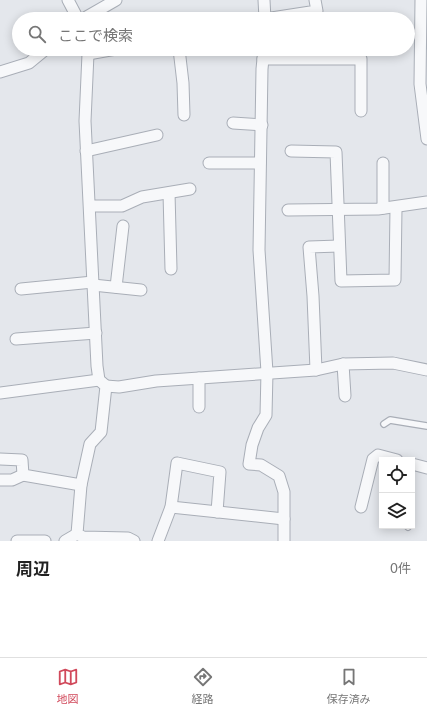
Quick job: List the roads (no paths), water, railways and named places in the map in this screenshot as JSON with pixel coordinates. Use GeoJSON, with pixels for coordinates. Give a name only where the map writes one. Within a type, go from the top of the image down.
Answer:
{"type":"FeatureCollection","features":[{"type":"Feature","properties":{"kind":"street"},"geometry":{"type":"LineString","coordinates":[[68,0],[74,12]]}},
{"type":"Feature","properties":{"kind":"street"},"geometry":{"type":"LineString","coordinates":[[95,12],[116,0]]}},
{"type":"Feature","properties":{"kind":"street"},"geometry":{"type":"LineString","coordinates":[[264,0],[264,12]]}},
{"type":"Feature","properties":{"kind":"street"},"geometry":{"type":"LineString","coordinates":[[310,12],[317,11],[315,0]]}},
{"type":"Feature","properties":{"kind":"street"},"geometry":{"type":"LineString","coordinates":[[421,0],[427,138]]}},
{"type":"Feature","properties":{"kind":"street"},"geometry":{"type":"LineString","coordinates":[[0,72],[29,64],[38,56]]}},
{"type":"Feature","properties":{"kind":"street"},"geometry":{"type":"LineString","coordinates":[[77,534],[81,485],[90,444],[101,432],[103,383],[96,333],[86,151],[85,121],[87,56]]}},
{"type":"Feature","properties":{"kind":"street"},"geometry":{"type":"LineString","coordinates":[[180,56],[183,83],[184,115]]}},
{"type":"Feature","properties":{"kind":"street"},"geometry":{"type":"LineString","coordinates":[[263,56],[259,250],[267,372],[266,415],[258,428],[252,445],[249,464],[261,465],[279,476],[284,492],[284,541]]}},
{"type":"Feature","properties":{"kind":"street"},"geometry":{"type":"LineString","coordinates":[[302,56],[361,59],[361,112]]}},
{"type":"Feature","properties":{"kind":"street"},"geometry":{"type":"LineString","coordinates":[[233,123],[262,125]]}},
{"type":"Feature","properties":{"kind":"street"},"geometry":{"type":"LineString","coordinates":[[86,151],[157,135]]}},
{"type":"Feature","properties":{"kind":"street"},"geometry":{"type":"LineString","coordinates":[[291,151],[336,152],[337,210],[341,280],[395,280],[396,208]]}},
{"type":"Feature","properties":{"kind":"street"},"geometry":{"type":"LineString","coordinates":[[210,163],[260,163]]}},
{"type":"Feature","properties":{"kind":"street"},"geometry":{"type":"LineString","coordinates":[[383,163],[383,208]]}},
{"type":"Feature","properties":{"kind":"street"},"geometry":{"type":"LineString","coordinates":[[90,206],[122,206],[142,197],[169,194],[190,189]]}},
{"type":"Feature","properties":{"kind":"street"},"geometry":{"type":"LineString","coordinates":[[169,194],[171,269]]}},
{"type":"Feature","properties":{"kind":"street"},"geometry":{"type":"LineString","coordinates":[[288,210],[396,208],[427,202]]}},
{"type":"Feature","properties":{"kind":"street"},"geometry":{"type":"LineString","coordinates":[[116,287],[123,226]]}},
{"type":"Feature","properties":{"kind":"street"},"geometry":{"type":"LineString","coordinates":[[316,370],[314,296],[309,248],[339,246]]}},
{"type":"Feature","properties":{"kind":"street"},"geometry":{"type":"LineString","coordinates":[[21,289],[93,283],[141,290]]}},
{"type":"Feature","properties":{"kind":"street"},"geometry":{"type":"LineString","coordinates":[[16,340],[96,333]]}},
{"type":"Feature","properties":{"kind":"street"},"geometry":{"type":"LineString","coordinates":[[0,393],[103,383],[119,387],[156,381],[267,372],[316,370],[343,364],[393,363],[427,370]]}},
{"type":"Feature","properties":{"kind":"street"},"geometry":{"type":"LineString","coordinates":[[343,364],[345,396]]}},
{"type":"Feature","properties":{"kind":"street"},"geometry":{"type":"LineString","coordinates":[[199,378],[199,407]]}},
{"type":"Feature","properties":{"kind":"street"},"geometry":{"type":"LineString","coordinates":[[361,507],[373,459],[378,455],[386,457]]}},
{"type":"Feature","properties":{"kind":"street"},"geometry":{"type":"LineString","coordinates":[[0,459],[22,460],[23,475]]}},
{"type":"Feature","properties":{"kind":"street"},"geometry":{"type":"LineString","coordinates":[[158,541],[171,507],[177,463],[220,472],[217,512]]}},
{"type":"Feature","properties":{"kind":"street"},"geometry":{"type":"LineString","coordinates":[[415,465],[427,468]]}},
{"type":"Feature","properties":{"kind":"street"},"geometry":{"type":"LineString","coordinates":[[0,480],[12,480],[23,475],[81,485]]}},
{"type":"Feature","properties":{"kind":"street"},"geometry":{"type":"LineString","coordinates":[[171,507],[284,519]]}},
{"type":"Feature","properties":{"kind":"street"},"geometry":{"type":"LineString","coordinates":[[77,534],[83,537],[118,539],[128,538],[134,541]]}},
{"type":"Feature","properties":{"kind":"street"},"geometry":{"type":"LineString","coordinates":[[65,541],[77,534]]}},
{"type":"Feature","properties":{"kind":"street"},"geometry":{"type":"LineString","coordinates":[[17,541],[45,541]]}},
{"type":"Feature","properties":{"kind":"lane"},"geometry":{"type":"LineString","coordinates":[[384,424],[390,420],[427,426]]}},
{"type":"Feature","properties":{"kind":"waterway"},"geometry":{"type":"LineString","coordinates":[[426,48],[427,32]]}}]}
